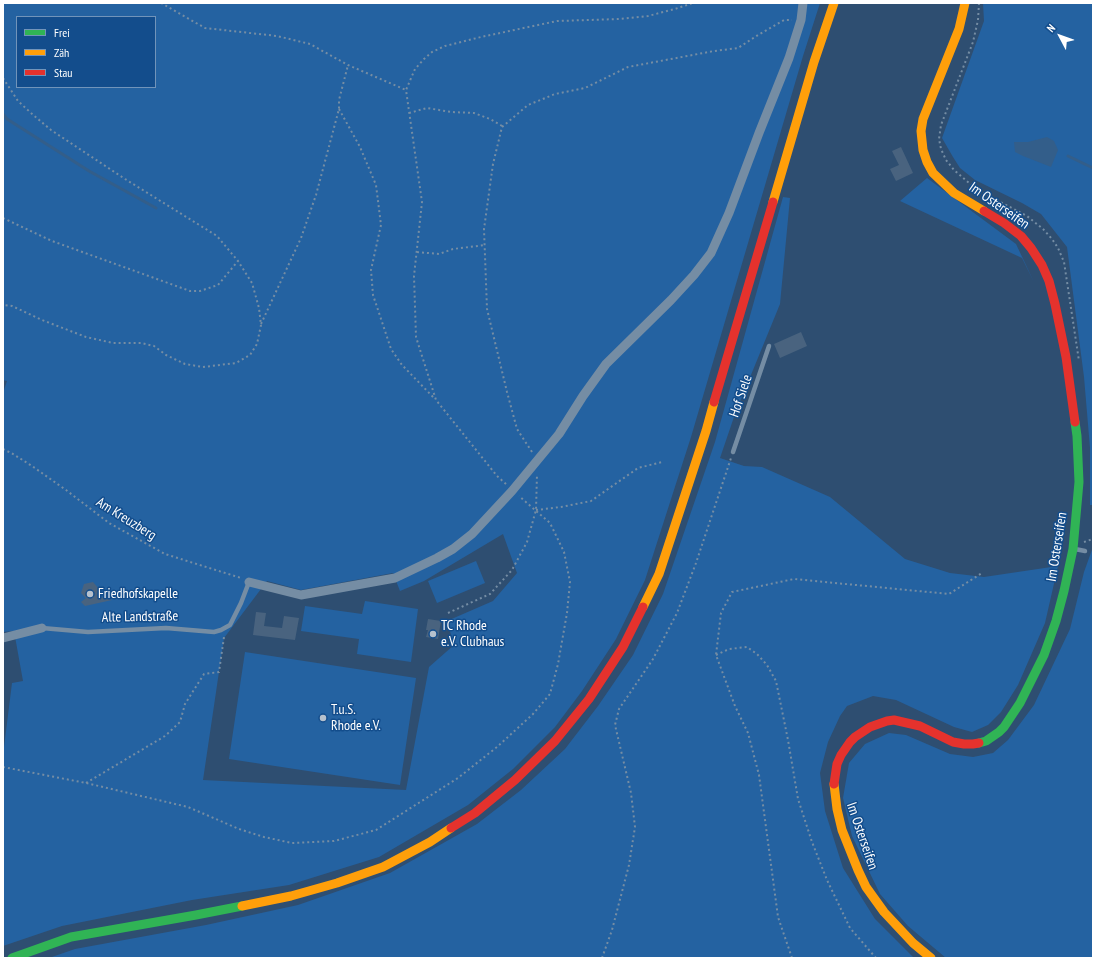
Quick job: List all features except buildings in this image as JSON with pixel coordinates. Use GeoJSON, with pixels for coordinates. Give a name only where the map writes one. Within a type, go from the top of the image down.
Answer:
{"type":"FeatureCollection","features":[{"type":"Feature","properties":{"kind":"main road"},"geometry":{"type":"LineString","coordinates":[[12,958],[71,937],[196,915],[291,896],[337,883],[383,867],[430,842],[475,813],[515,780],[555,741],[589,699],[623,647],[659,574],[706,431],[814,62],[834,3]]}},
{"type":"Feature","properties":{"kind":"main road","name":"Im Osterseifen"},"geometry":{"type":"LineString","coordinates":[[931,958],[913,943],[884,912],[866,887],[842,830],[837,809],[834,782],[837,764],[841,755],[855,736],[870,726],[887,721],[894,720],[910,722],[953,742],[964,744],[974,744],[986,741],[1004,727],[1020,703],[1044,655],[1056,621],[1073,549],[1078,488],[1077,436],[1066,357],[1049,281],[1042,265],[1031,248],[1020,236],[1004,223],[954,193],[944,184],[933,173],[923,150],[921,131],[923,119],[959,29],[965,3]]}},
{"type":"Feature","properties":{"kind":"street"},"geometry":{"type":"LineString","coordinates":[[249,582],[301,595],[395,578],[432,561],[453,549],[472,534],[512,491],[559,434],[583,396],[606,364],[671,300],[694,275],[711,253],[729,213],[759,133],[790,58],[801,20],[803,3]]}},
{"type":"Feature","properties":{"kind":"street","name":"Alte Landstraße"},"geometry":{"type":"LineString","coordinates":[[3,638],[42,628]]}},
{"type":"Feature","properties":{"kind":"lane","name":"Hof Siele"},"geometry":{"type":"LineString","coordinates":[[733,452],[769,346]]}},
{"type":"Feature","properties":{"kind":"lane"},"geometry":{"type":"LineString","coordinates":[[1073,549],[1085,551]]}},
{"type":"Feature","properties":{"kind":"lane"},"geometry":{"type":"LineString","coordinates":[[225,627],[230,625],[236,615],[249,582]]}},
{"type":"Feature","properties":{"kind":"lane","name":"Alte Landstraße"},"geometry":{"type":"LineString","coordinates":[[42,628],[88,632],[166,628],[214,632],[225,627]]}},
{"type":"Feature","properties":{"kind":"path"},"geometry":{"type":"LineString","coordinates":[[161,3],[205,28],[277,36],[310,44],[348,65],[406,90]]}},
{"type":"Feature","properties":{"kind":"path"},"geometry":{"type":"LineString","coordinates":[[436,400],[416,337],[414,276],[422,202],[406,90],[415,69],[432,52],[445,46],[481,37],[557,22],[648,16],[675,10],[693,3]]}},
{"type":"Feature","properties":{"kind":"path"},"geometry":{"type":"LineString","coordinates":[[979,3],[978,20],[973,42],[941,125],[939,139],[941,149],[946,160],[954,170],[969,183],[987,195],[1027,216],[1043,228],[1052,238],[1064,262],[1079,364]]}},
{"type":"Feature","properties":{"kind":"path"},"geometry":{"type":"LineString","coordinates":[[448,613],[490,594],[512,570],[527,542],[536,510],[538,460],[517,429],[487,308],[484,229],[493,164],[502,127],[528,105],[555,94],[585,88],[628,67],[738,48],[784,20],[801,20]]}},
{"type":"Feature","properties":{"kind":"path"},"geometry":{"type":"LineString","coordinates":[[3,305],[12,306],[42,320],[86,337],[113,343],[141,343],[154,346],[166,355],[185,364],[203,367],[236,363],[250,355],[257,344],[261,326],[301,238],[316,195],[339,109],[339,100],[348,65]]}},
{"type":"Feature","properties":{"kind":"path"},"geometry":{"type":"LineString","coordinates":[[3,78],[18,101],[51,130],[125,179],[217,236],[238,261],[252,283],[259,308],[261,326]]}},
{"type":"Feature","properties":{"kind":"path"},"geometry":{"type":"LineString","coordinates":[[409,113],[427,108],[451,112],[474,113],[490,119],[502,127]]}},
{"type":"Feature","properties":{"kind":"path"},"geometry":{"type":"LineString","coordinates":[[3,768],[86,783],[188,807],[239,829],[264,837],[292,843],[334,841],[376,830],[458,778],[497,747],[534,714],[550,694],[561,650],[567,613],[570,582],[564,552],[550,523],[512,491],[497,476],[436,400],[402,365],[391,349],[373,295],[371,270],[381,225],[376,185],[360,148],[339,109]]}},
{"type":"Feature","properties":{"kind":"path"},"geometry":{"type":"LineString","coordinates":[[3,218],[52,241],[190,291],[200,291],[218,285],[238,261]]}},
{"type":"Feature","properties":{"kind":"path"},"geometry":{"type":"LineString","coordinates":[[417,252],[439,254],[453,249],[485,245]]}},
{"type":"Feature","properties":{"kind":"path","name":"Am Kreuzberg"},"geometry":{"type":"LineString","coordinates":[[3,449],[32,466],[109,523],[165,554],[238,577],[249,582]]}},
{"type":"Feature","properties":{"kind":"path"},"geometry":{"type":"LineString","coordinates":[[602,958],[612,930],[629,865],[635,827],[631,793],[615,725],[619,709],[653,659],[678,613],[733,452]]}},
{"type":"Feature","properties":{"kind":"path"},"geometry":{"type":"LineString","coordinates":[[536,510],[591,501],[638,468],[662,462]]}},
{"type":"Feature","properties":{"kind":"path"},"geometry":{"type":"LineString","coordinates":[[1085,536],[1085,551]]}},
{"type":"Feature","properties":{"kind":"path"},"geometry":{"type":"LineString","coordinates":[[792,958],[778,917],[759,774],[748,733],[735,706],[716,655],[722,613],[732,592],[794,579],[949,594],[982,573]]}},
{"type":"Feature","properties":{"kind":"path"},"geometry":{"type":"LineString","coordinates":[[86,783],[165,736],[180,722],[185,704],[204,674],[219,672],[225,627]]}},
{"type":"Feature","properties":{"kind":"path"},"geometry":{"type":"LineString","coordinates":[[716,655],[729,649],[747,647],[757,654],[767,665],[776,681],[798,799],[812,842],[827,880],[850,928],[876,958]]}},
{"type":"Feature","properties":{"kind":"shaded area"},"geometry":{"type":"Polygon","coordinates":[[[3,3],[820,3],[691,437],[645,580],[616,639],[582,691],[555,727],[513,769],[468,805],[379,857],[289,885],[192,900],[62,926],[3,946],[3,755],[12,683],[23,681],[14,631],[3,632],[3,393],[7,381],[3,380],[3,3]],[[503,534],[424,581],[400,591],[393,573],[301,590],[267,581],[224,638],[203,780],[406,790],[429,667],[454,645],[447,621],[493,601],[517,573],[503,534]]]}},
{"type":"Feature","properties":{"kind":"shaded area"},"geometry":{"type":"Polygon","coordinates":[[[983,3],[1093,3],[1093,505],[1090,505],[1090,448],[1084,377],[1067,247],[1041,214],[975,180],[960,168],[942,138],[984,21],[983,3]]]}},
{"type":"Feature","properties":{"kind":"shaded area"},"geometry":{"type":"Polygon","coordinates":[[[1047,137],[1054,141],[1058,150],[1051,167],[1015,152],[1014,142],[1028,142],[1047,137]]]}},
{"type":"Feature","properties":{"kind":"shaded area"},"geometry":{"type":"Polygon","coordinates":[[[927,178],[1016,244],[1034,282],[1022,258],[900,201],[927,178]]]}},
{"type":"Feature","properties":{"kind":"shaded area"},"geometry":{"type":"Polygon","coordinates":[[[783,197],[790,198],[780,304],[735,414],[720,458],[744,466],[762,467],[830,497],[905,559],[950,573],[984,577],[1058,566],[1045,623],[1018,685],[1001,712],[988,725],[972,732],[954,727],[896,700],[873,696],[847,706],[840,716],[828,742],[820,773],[825,811],[843,868],[875,919],[914,958],[49,958],[75,949],[206,925],[298,905],[390,873],[477,824],[521,790],[565,749],[598,706],[633,655],[663,594],[715,442],[783,197]]]}},
{"type":"Feature","properties":{"kind":"shaded area"},"geometry":{"type":"Polygon","coordinates":[[[1093,547],[1093,958],[946,958],[908,926],[880,894],[852,836],[843,798],[849,763],[865,744],[889,733],[906,735],[950,754],[973,757],[993,753],[1008,740],[1034,705],[1070,629],[1084,572],[1093,547]]]}},
{"type":"Feature","properties":{"kind":"shaded area"},"geometry":{"type":"Polygon","coordinates":[[[476,561],[485,583],[437,603],[428,581],[476,561]]]}},
{"type":"Feature","properties":{"kind":"shaded area"},"geometry":{"type":"Polygon","coordinates":[[[365,601],[418,609],[411,662],[357,654],[359,639],[301,631],[305,606],[362,614],[365,601]]]}},
{"type":"Feature","properties":{"kind":"shaded area","name":"T.u.S. Rhode e.V."},"geometry":{"type":"Polygon","coordinates":[[[245,652],[416,678],[400,785],[229,759],[245,652]]]}},
{"type":"Feature","properties":{"kind":"waterway"},"geometry":{"type":"LineString","coordinates":[[3,114],[7,119],[89,171],[156,208]]}},
{"type":"Feature","properties":{"kind":"waterway"},"geometry":{"type":"LineString","coordinates":[[1068,156],[1093,168]]}},
{"type":"Feature","properties":{"kind":"traffic: fast"},"geometry":{"type":"LineString","coordinates":[[979,743],[986,741],[999,732],[1020,703],[1044,655],[1056,621],[1073,549],[1079,482],[1075,422]]}},
{"type":"Feature","properties":{"kind":"traffic: fast"},"geometry":{"type":"LineString","coordinates":[[12,958],[71,937],[242,906]]}},
{"type":"Feature","properties":{"kind":"traffic: slow"},"geometry":{"type":"LineString","coordinates":[[773,202],[814,62],[834,3]]}},
{"type":"Feature","properties":{"kind":"traffic: slow"},"geometry":{"type":"LineString","coordinates":[[965,3],[959,29],[923,119],[921,131],[923,150],[933,173],[954,193],[984,211]]}},
{"type":"Feature","properties":{"kind":"traffic: slow"},"geometry":{"type":"LineString","coordinates":[[643,607],[659,574],[706,431],[714,402]]}},
{"type":"Feature","properties":{"kind":"traffic: slow"},"geometry":{"type":"LineString","coordinates":[[834,784],[837,809],[842,830],[866,887],[884,912],[913,943],[931,958]]}},
{"type":"Feature","properties":{"kind":"traffic: slow"},"geometry":{"type":"LineString","coordinates":[[242,906],[291,896],[337,883],[383,867],[430,842],[451,828]]}},
{"type":"Feature","properties":{"kind":"traffic: jam"},"geometry":{"type":"LineString","coordinates":[[714,402],[773,202]]}},
{"type":"Feature","properties":{"kind":"traffic: jam"},"geometry":{"type":"LineString","coordinates":[[984,211],[1004,223],[1021,236],[1042,265],[1049,281],[1066,357],[1075,422]]}},
{"type":"Feature","properties":{"kind":"traffic: jam"},"geometry":{"type":"LineString","coordinates":[[451,828],[475,813],[515,780],[555,741],[589,699],[623,647],[643,607]]}},
{"type":"Feature","properties":{"kind":"traffic: jam"},"geometry":{"type":"LineString","coordinates":[[834,784],[837,764],[850,742],[870,727],[887,721],[894,720],[920,726],[953,742],[964,744],[979,743]]}},
{"type":"Feature","properties":{"kind":"place","name":"Friedhofskapelle"},"geometry":{"type":"Point","coordinates":[90,594]}},
{"type":"Feature","properties":{"kind":"place","name":"TC Rhode e.V. Clubhaus"},"geometry":{"type":"Point","coordinates":[433,634]}},
{"type":"Feature","properties":{"kind":"place","name":"T.u.S. Rhode e.V."},"geometry":{"type":"Point","coordinates":[323,718]}}]}
